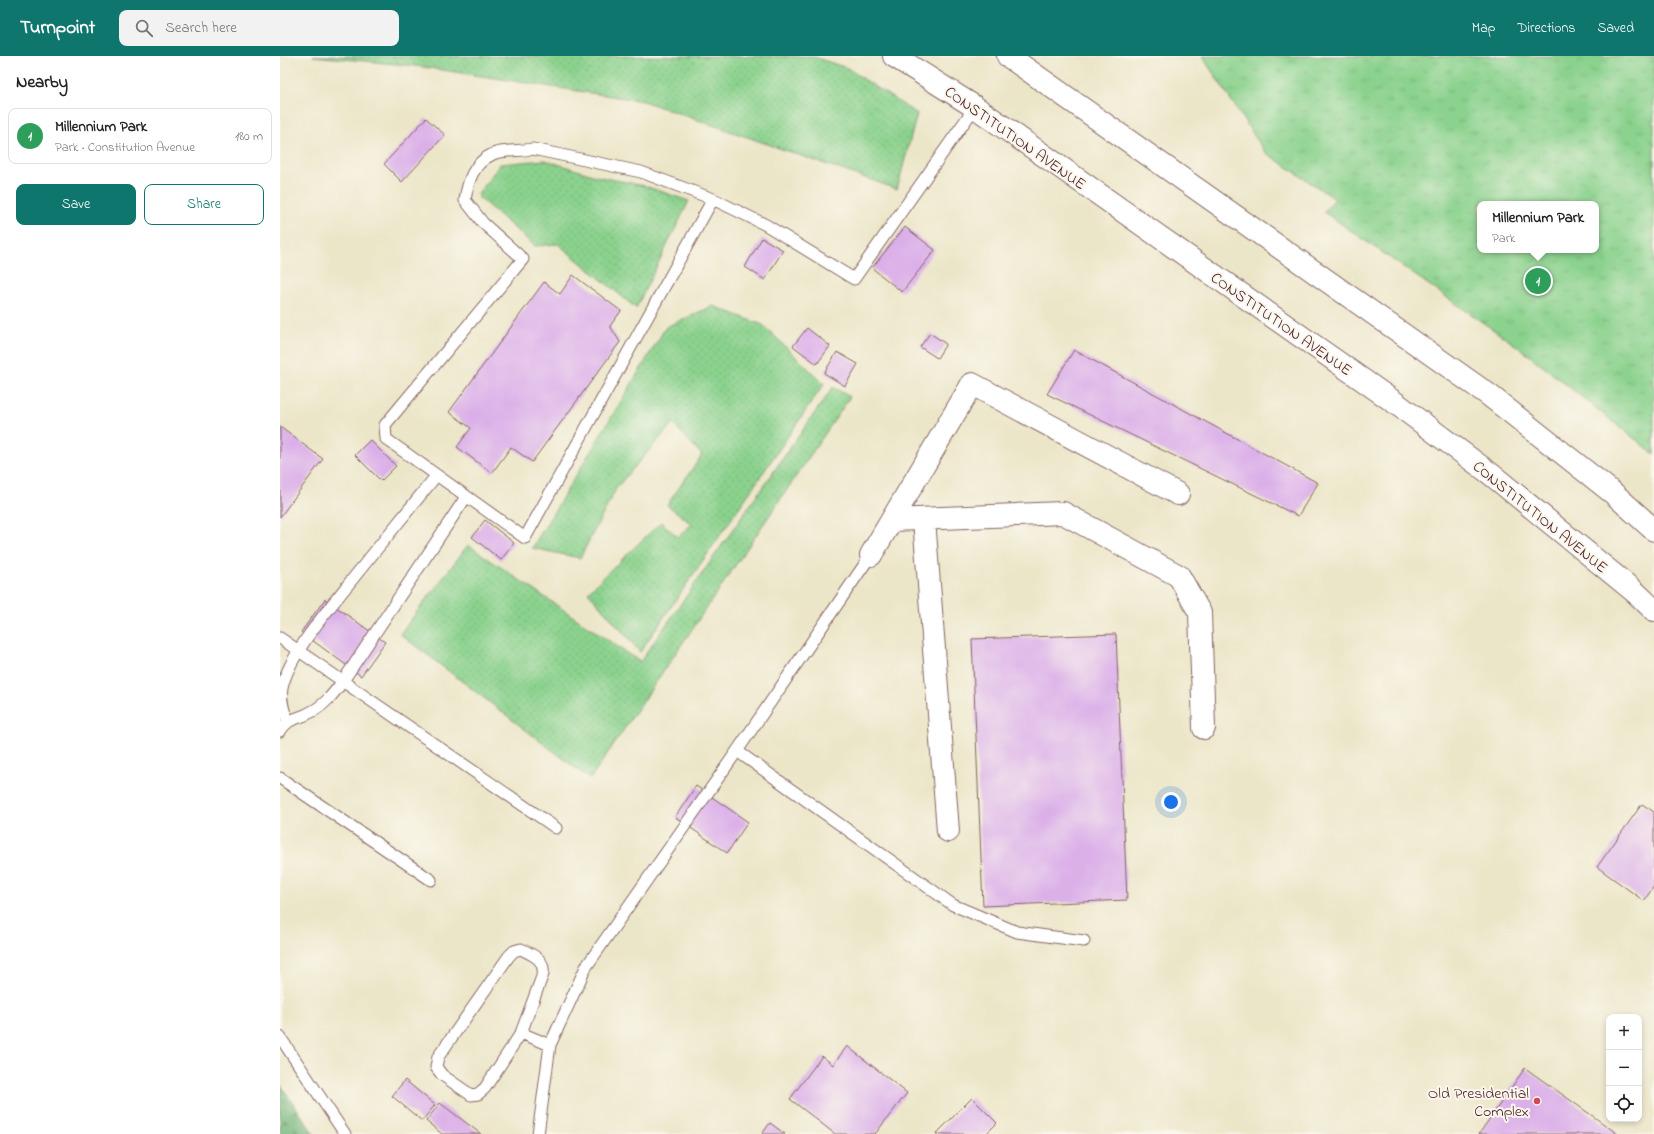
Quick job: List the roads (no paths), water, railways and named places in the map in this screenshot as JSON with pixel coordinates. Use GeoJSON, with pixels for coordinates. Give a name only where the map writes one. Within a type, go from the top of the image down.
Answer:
{"type":"FeatureCollection","features":[{"type":"Feature","properties":{"kind":"main road","name":"CONSTITUTION AVENUE"},"geometry":{"type":"LineString","coordinates":[[894,56],[975,107],[1397,404],[1492,475],[1635,592],[1654,610]]}},
{"type":"Feature","properties":{"kind":"main road"},"geometry":{"type":"LineString","coordinates":[[1008,56],[1489,395],[1613,493],[1654,530]]}},
{"type":"Feature","properties":{"kind":"main road"},"geometry":{"type":"LineString","coordinates":[[871,555],[972,384],[1178,494]]}},
{"type":"Feature","properties":{"kind":"main road"},"geometry":{"type":"LineString","coordinates":[[892,520],[1063,513],[1179,576],[1200,613],[1204,728]]}},
{"type":"Feature","properties":{"kind":"main road"},"geometry":{"type":"LineString","coordinates":[[924,519],[948,831]]}},
{"type":"Feature","properties":{"kind":"lane"},"geometry":{"type":"LineString","coordinates":[[713,199],[525,538],[386,439],[385,425],[523,259],[483,223],[465,200],[468,182],[477,165],[493,154],[533,149],[641,172],[713,199],[766,225],[854,279],[975,107]]}},
{"type":"Feature","properties":{"kind":"lane"},"geometry":{"type":"LineString","coordinates":[[287,721],[281,702],[282,688],[286,675],[299,651],[328,610],[436,476]]}},
{"type":"Feature","properties":{"kind":"lane"},"geometry":{"type":"LineString","coordinates":[[280,731],[287,721],[311,713],[328,700],[343,681],[466,497]]}},
{"type":"Feature","properties":{"kind":"lane"},"geometry":{"type":"LineString","coordinates":[[538,1134],[550,1045],[586,967],[737,751],[871,555]]}},
{"type":"Feature","properties":{"kind":"lane"},"geometry":{"type":"LineString","coordinates":[[280,638],[556,828]]}},
{"type":"Feature","properties":{"kind":"lane"},"geometry":{"type":"LineString","coordinates":[[737,751],[953,905],[1017,932],[1084,941]]}},
{"type":"Feature","properties":{"kind":"lane"},"geometry":{"type":"LineString","coordinates":[[280,778],[431,880]]}},
{"type":"Feature","properties":{"kind":"lane"},"geometry":{"type":"LineString","coordinates":[[521,948],[540,960],[544,967],[543,974],[521,1034],[485,1088],[478,1094],[471,1095],[442,1075],[436,1067],[438,1057],[509,956],[514,951],[521,948]]}},
{"type":"Feature","properties":{"kind":"lane"},"geometry":{"type":"LineString","coordinates":[[521,1034],[550,1045]]}},
{"type":"Feature","properties":{"kind":"lane"},"geometry":{"type":"LineString","coordinates":[[280,1037],[345,1134]]}},
{"type":"Feature","properties":{"kind":"place","name":"Millennium Park"},"geometry":{"type":"Point","coordinates":[1538,281]}},
{"type":"Feature","properties":{"kind":"place","name":"Old Presidential Complex"},"geometry":{"type":"Point","coordinates":[1537,1101]}}]}
